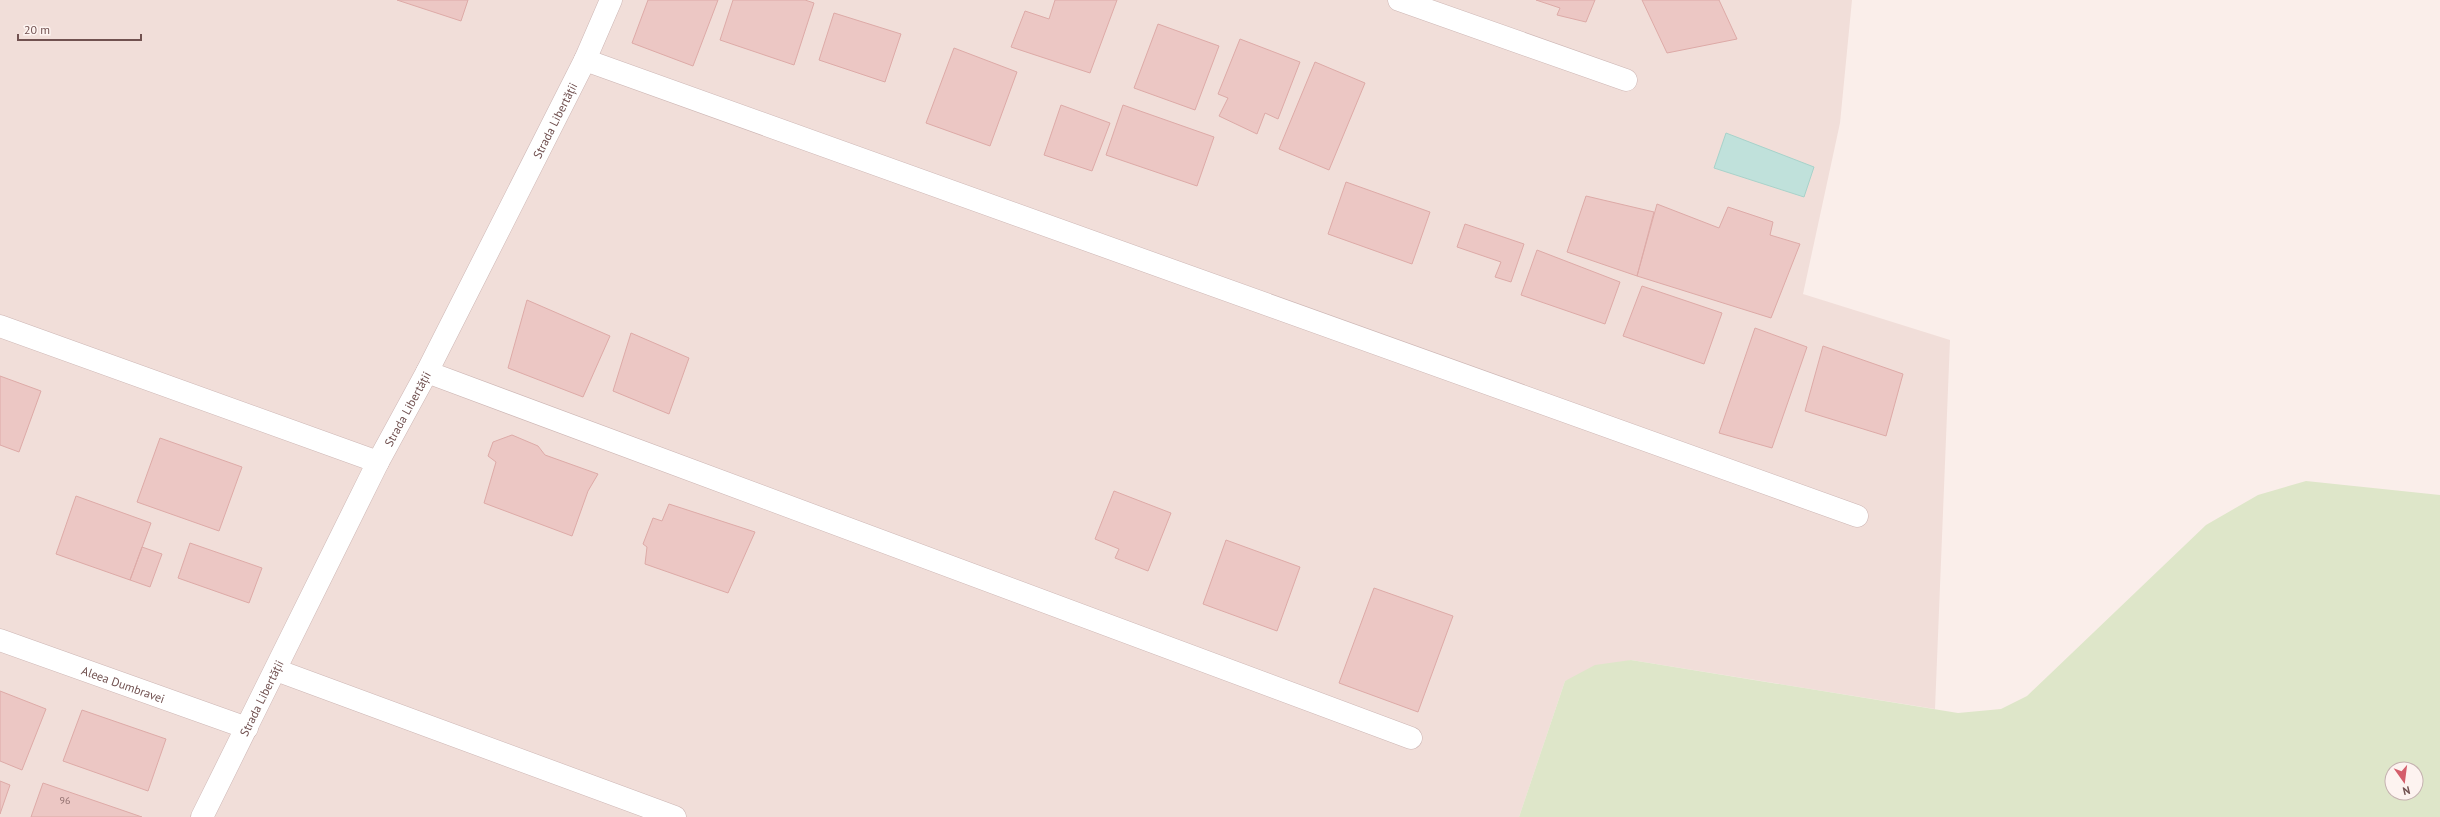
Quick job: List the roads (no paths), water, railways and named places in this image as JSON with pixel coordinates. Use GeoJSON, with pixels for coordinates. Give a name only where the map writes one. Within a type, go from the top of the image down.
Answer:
{"type":"FeatureCollection","features":[{"type":"Feature","properties":{"kind":"street","name":"Strada Libertății"},"geometry":{"type":"LineString","coordinates":[[202,817],[378,462],[427,372],[585,60],[611,0]]}},
{"type":"Feature","properties":{"kind":"street"},"geometry":{"type":"LineString","coordinates":[[1399,0],[1626,80]]}},
{"type":"Feature","properties":{"kind":"street"},"geometry":{"type":"LineString","coordinates":[[585,60],[1858,516]]}},
{"type":"Feature","properties":{"kind":"street"},"geometry":{"type":"LineString","coordinates":[[0,326],[378,462]]}},
{"type":"Feature","properties":{"kind":"street"},"geometry":{"type":"LineString","coordinates":[[427,372],[1411,738]]}},
{"type":"Feature","properties":{"kind":"street","name":"Aleea Dumbravei"},"geometry":{"type":"LineString","coordinates":[[0,640],[247,728]]}},
{"type":"Feature","properties":{"kind":"street"},"geometry":{"type":"LineString","coordinates":[[276,670],[675,817]]}},
{"type":"Feature","properties":{"kind":"water"},"geometry":{"type":"Polygon","coordinates":[[[1726,133],[1814,167],[1804,197],[1714,168],[1726,133]]]}}]}
